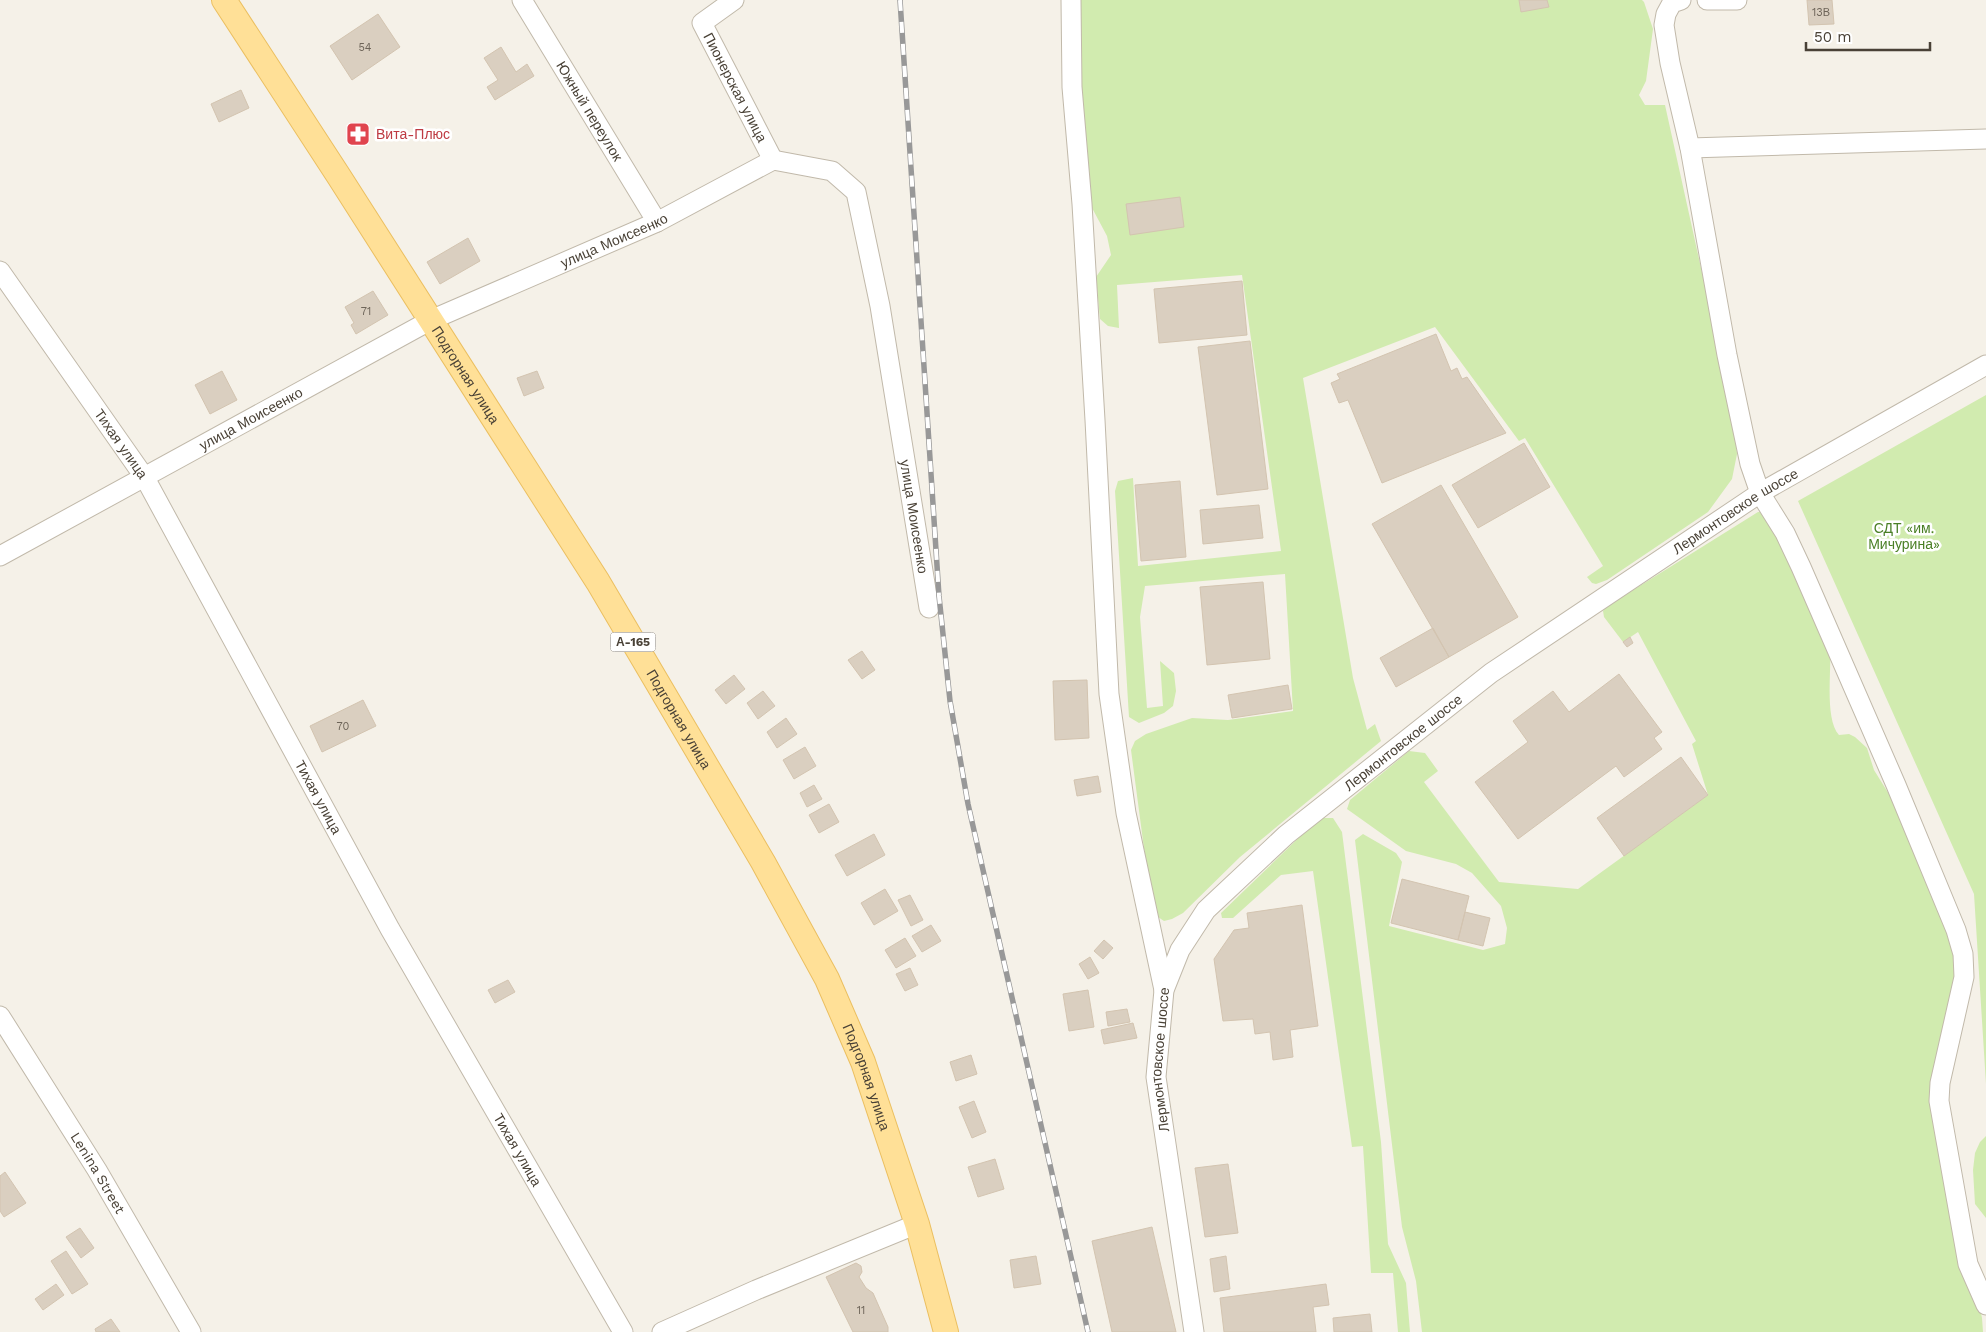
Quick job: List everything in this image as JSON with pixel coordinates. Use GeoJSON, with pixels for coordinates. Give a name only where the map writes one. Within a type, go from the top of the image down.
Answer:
{"type":"FeatureCollection","features":[{"type":"Feature","properties":{"kind":"main road","name":"Подгорная улица"},"geometry":{"type":"LineString","coordinates":[[224,0],[598,582],[763,862],[827,979],[863,1062],[917,1224],[946,1332]]}},
{"type":"Feature","properties":{"kind":"street","name":"Южный переулок"},"geometry":{"type":"LineString","coordinates":[[522,0],[657,222]]}},
{"type":"Feature","properties":{"kind":"street","name":"Пионерская улица"},"geometry":{"type":"LineString","coordinates":[[734,0],[702,23],[773,160]]}},
{"type":"Feature","properties":{"kind":"street"},"geometry":{"type":"LineString","coordinates":[[1072,0],[1072,87],[1082,204],[1093,381],[1109,694],[1126,813],[1164,990]]}},
{"type":"Feature","properties":{"kind":"street"},"geometry":{"type":"LineString","coordinates":[[1681,0],[1672,3],[1666,14],[1664,25],[1670,63],[1690,148],[1726,356],[1750,464],[1760,493],[1785,533],[1801,567],[1896,785],[1956,930],[1963,954],[1964,977],[1940,1083],[1939,1101],[1968,1264],[1986,1305]]}},
{"type":"Feature","properties":{"kind":"street"},"geometry":{"type":"LineString","coordinates":[[1707,0],[1737,0]]}},
{"type":"Feature","properties":{"kind":"street"},"geometry":{"type":"LineString","coordinates":[[1690,148],[1986,139]]}},
{"type":"Feature","properties":{"kind":"street","name":"улица Моисеенко"},"geometry":{"type":"LineString","coordinates":[[0,556],[146,478],[431,320],[657,222],[773,160],[832,171],[856,192],[880,306],[929,608]]}},
{"type":"Feature","properties":{"kind":"street","name":"Тихая улица"},"geometry":{"type":"LineString","coordinates":[[0,271],[146,478],[390,929],[623,1332]]}},
{"type":"Feature","properties":{"kind":"street","name":"Лермонтовское шоссе"},"geometry":{"type":"LineString","coordinates":[[1194,1332],[1156,1077],[1164,990],[1180,950],[1206,910],[1286,835],[1491,673],[1760,493],[1986,365]]}},
{"type":"Feature","properties":{"kind":"street","name":"Lenina Street"},"geometry":{"type":"LineString","coordinates":[[0,1016],[96,1170],[191,1332]]}},
{"type":"Feature","properties":{"kind":"street"},"geometry":{"type":"LineString","coordinates":[[662,1332],[756,1290],[917,1224]]}},
{"type":"Feature","properties":{"kind":"green space"},"geometry":{"type":"Polygon","coordinates":[[[1078,0],[1642,0],[1653,29],[1646,81],[1639,95],[1645,105],[1665,105],[1735,422],[1737,454],[1732,479],[1708,512],[1607,580],[1596,584],[1592,583],[1587,577],[1603,566],[1525,438],[1519,441],[1435,327],[1303,378],[1353,678],[1367,730],[1375,724],[1381,741],[1240,857],[1183,913],[1164,921],[1152,909],[1131,750],[1135,741],[1146,734],[1192,718],[1228,720],[1293,711],[1285,574],[1145,586],[1140,617],[1147,708],[1163,706],[1160,661],[1174,673],[1176,691],[1173,706],[1164,713],[1139,723],[1129,717],[1115,491],[1118,481],[1133,478],[1138,566],[1281,551],[1242,275],[1117,285],[1119,328],[1108,326],[1100,319],[1096,277],[1111,255],[1107,236],[1091,206],[1079,52],[1078,0]]]}},
{"type":"Feature","properties":{"kind":"green space","name":"СДТ «им. Мичурина»"},"geometry":{"type":"Polygon","coordinates":[[[1986,395],[1986,1084],[1974,894],[1798,501],[1986,395]]]}},
{"type":"Feature","properties":{"kind":"green space"},"geometry":{"type":"Polygon","coordinates":[[[1758,512],[1764,512],[1773,518],[1830,646],[1830,705],[1834,727],[1839,735],[1849,734],[1867,748],[1874,770],[1905,820],[1959,955],[1959,977],[1933,1085],[1982,1318],[1983,1332],[1422,1332],[1416,1281],[1402,1227],[1355,840],[1363,834],[1396,853],[1402,862],[1389,926],[1483,950],[1505,944],[1507,928],[1501,906],[1472,873],[1456,864],[1406,851],[1347,809],[1350,800],[1409,751],[1425,753],[1438,771],[1424,782],[1499,882],[1578,889],[1708,795],[1692,744],[1696,741],[1638,632],[1623,642],[1604,617],[1603,611],[1606,607],[1758,512]]]}},
{"type":"Feature","properties":{"kind":"green space"},"geometry":{"type":"Polygon","coordinates":[[[1322,818],[1333,818],[1342,832],[1381,1142],[1388,1244],[1406,1283],[1410,1332],[1398,1332],[1393,1273],[1371,1273],[1363,1146],[1352,1147],[1313,871],[1281,875],[1233,918],[1222,918],[1221,913],[1313,824],[1322,818]]]}},
{"type":"Feature","properties":{"kind":"green space"},"geometry":{"type":"Polygon","coordinates":[[[1986,1136],[1986,1218],[1975,1204],[1973,1170],[1975,1153],[1980,1142],[1986,1136]]]}},
{"type":"Feature","properties":{"kind":"building"},"geometry":{"type":"Polygon","coordinates":[[[1519,0],[1547,0],[1549,7],[1521,12],[1519,0]]]}},
{"type":"Feature","properties":{"kind":"building"},"geometry":{"type":"Polygon","coordinates":[[[1807,0],[1832,0],[1834,24],[1809,25],[1807,0]]]}},
{"type":"Feature","properties":{"kind":"building"},"geometry":{"type":"Polygon","coordinates":[[[378,14],[400,47],[352,80],[330,46],[378,14]]]}},
{"type":"Feature","properties":{"kind":"building"},"geometry":{"type":"Polygon","coordinates":[[[501,47],[516,72],[527,64],[534,76],[495,100],[487,87],[498,80],[484,58],[501,47]]]}},
{"type":"Feature","properties":{"kind":"building"},"geometry":{"type":"Polygon","coordinates":[[[241,90],[249,108],[219,122],[211,104],[241,90]]]}},
{"type":"Feature","properties":{"kind":"building"},"geometry":{"type":"Polygon","coordinates":[[[1180,197],[1184,227],[1130,235],[1126,204],[1180,197]]]}},
{"type":"Feature","properties":{"kind":"building"},"geometry":{"type":"Polygon","coordinates":[[[468,238],[480,261],[440,284],[427,262],[468,238]]]}},
{"type":"Feature","properties":{"kind":"building"},"geometry":{"type":"Polygon","coordinates":[[[1242,281],[1247,335],[1159,343],[1154,289],[1242,281]]]}},
{"type":"Feature","properties":{"kind":"building"},"geometry":{"type":"Polygon","coordinates":[[[373,291],[388,315],[356,334],[351,325],[354,323],[345,307],[373,291]]]}},
{"type":"Feature","properties":{"kind":"building"},"geometry":{"type":"Polygon","coordinates":[[[1436,334],[1451,371],[1457,368],[1462,379],[1467,377],[1506,433],[1382,483],[1348,400],[1339,403],[1331,383],[1340,379],[1337,374],[1436,334]]]}},
{"type":"Feature","properties":{"kind":"building"},"geometry":{"type":"Polygon","coordinates":[[[1250,341],[1268,489],[1217,495],[1198,347],[1250,341]]]}},
{"type":"Feature","properties":{"kind":"building"},"geometry":{"type":"Polygon","coordinates":[[[222,371],[237,400],[210,414],[195,385],[222,371]]]}},
{"type":"Feature","properties":{"kind":"building"},"geometry":{"type":"Polygon","coordinates":[[[537,371],[544,388],[524,396],[517,378],[537,371]]]}},
{"type":"Feature","properties":{"kind":"building"},"geometry":{"type":"Polygon","coordinates":[[[1524,443],[1550,487],[1478,528],[1452,485],[1524,443]]]}},
{"type":"Feature","properties":{"kind":"building"},"geometry":{"type":"Polygon","coordinates":[[[1180,481],[1186,557],[1141,561],[1135,485],[1180,481]]]}},
{"type":"Feature","properties":{"kind":"building"},"geometry":{"type":"Polygon","coordinates":[[[1441,485],[1518,617],[1449,657],[1372,524],[1441,485]]]}},
{"type":"Feature","properties":{"kind":"building"},"geometry":{"type":"Polygon","coordinates":[[[1259,505],[1263,538],[1203,544],[1200,510],[1259,505]]]}},
{"type":"Feature","properties":{"kind":"building"},"geometry":{"type":"Polygon","coordinates":[[[1263,582],[1270,659],[1207,665],[1200,587],[1263,582]]]}},
{"type":"Feature","properties":{"kind":"building"},"geometry":{"type":"Polygon","coordinates":[[[1433,628],[1449,657],[1396,687],[1380,658],[1433,628]]]}},
{"type":"Feature","properties":{"kind":"building"},"geometry":{"type":"Polygon","coordinates":[[[1630,637],[1633,643],[1627,647],[1623,642],[1630,637]]]}},
{"type":"Feature","properties":{"kind":"building"},"geometry":{"type":"Polygon","coordinates":[[[862,651],[875,670],[862,679],[848,660],[862,651]]]}},
{"type":"Feature","properties":{"kind":"building"},"geometry":{"type":"Polygon","coordinates":[[[1619,674],[1662,732],[1654,738],[1662,749],[1624,777],[1616,766],[1518,839],[1475,782],[1528,742],[1513,721],[1553,691],[1569,712],[1619,674]]]}},
{"type":"Feature","properties":{"kind":"building"},"geometry":{"type":"Polygon","coordinates":[[[734,675],[745,689],[726,704],[715,690],[734,675]]]}},
{"type":"Feature","properties":{"kind":"building"},"geometry":{"type":"Polygon","coordinates":[[[1087,680],[1089,738],[1055,740],[1053,681],[1087,680]]]}},
{"type":"Feature","properties":{"kind":"building"},"geometry":{"type":"Polygon","coordinates":[[[1288,685],[1292,709],[1232,718],[1228,695],[1288,685]]]}},
{"type":"Feature","properties":{"kind":"building"},"geometry":{"type":"Polygon","coordinates":[[[763,691],[775,706],[758,719],[747,703],[763,691]]]}},
{"type":"Feature","properties":{"kind":"building"},"geometry":{"type":"Polygon","coordinates":[[[363,700],[376,726],[322,752],[310,726],[363,700]]]}},
{"type":"Feature","properties":{"kind":"building"},"geometry":{"type":"Polygon","coordinates":[[[786,718],[797,734],[777,748],[767,732],[786,718]]]}},
{"type":"Feature","properties":{"kind":"building"},"geometry":{"type":"Polygon","coordinates":[[[805,747],[816,766],[794,779],[783,760],[805,747]]]}},
{"type":"Feature","properties":{"kind":"building"},"geometry":{"type":"Polygon","coordinates":[[[1681,757],[1708,795],[1624,856],[1597,818],[1681,757]]]}},
{"type":"Feature","properties":{"kind":"building"},"geometry":{"type":"Polygon","coordinates":[[[1098,776],[1101,792],[1077,796],[1074,780],[1098,776]]]}},
{"type":"Feature","properties":{"kind":"building"},"geometry":{"type":"Polygon","coordinates":[[[814,785],[822,799],[807,807],[800,793],[814,785]]]}},
{"type":"Feature","properties":{"kind":"building"},"geometry":{"type":"Polygon","coordinates":[[[829,804],[839,822],[819,833],[809,815],[829,804]]]}},
{"type":"Feature","properties":{"kind":"building"},"geometry":{"type":"Polygon","coordinates":[[[874,834],[885,855],[847,876],[835,855],[874,834]]]}},
{"type":"Feature","properties":{"kind":"building"},"geometry":{"type":"Polygon","coordinates":[[[1402,879],[1469,896],[1458,940],[1391,923],[1402,879]]]}},
{"type":"Feature","properties":{"kind":"building"},"geometry":{"type":"Polygon","coordinates":[[[885,889],[898,911],[874,925],[861,903],[885,889]]]}},
{"type":"Feature","properties":{"kind":"building"},"geometry":{"type":"Polygon","coordinates":[[[910,895],[923,920],[911,926],[898,900],[910,895]]]}},
{"type":"Feature","properties":{"kind":"building"},"geometry":{"type":"Polygon","coordinates":[[[1302,905],[1318,1026],[1290,1030],[1293,1057],[1273,1060],[1270,1032],[1255,1034],[1253,1019],[1223,1021],[1214,959],[1234,930],[1249,928],[1247,913],[1302,905]]]}},
{"type":"Feature","properties":{"kind":"building"},"geometry":{"type":"Polygon","coordinates":[[[1465,912],[1490,918],[1483,946],[1458,940],[1465,912]]]}},
{"type":"Feature","properties":{"kind":"building"},"geometry":{"type":"Polygon","coordinates":[[[931,925],[941,941],[922,952],[912,936],[931,925]]]}},
{"type":"Feature","properties":{"kind":"building"},"geometry":{"type":"Polygon","coordinates":[[[905,938],[916,956],[896,968],[885,950],[905,938]]]}},
{"type":"Feature","properties":{"kind":"building"},"geometry":{"type":"Polygon","coordinates":[[[1104,940],[1113,948],[1103,959],[1094,951],[1104,940]]]}},
{"type":"Feature","properties":{"kind":"building"},"geometry":{"type":"Polygon","coordinates":[[[1090,957],[1099,973],[1088,979],[1079,964],[1090,957]]]}},
{"type":"Feature","properties":{"kind":"building"},"geometry":{"type":"Polygon","coordinates":[[[910,968],[918,985],[905,991],[896,974],[910,968]]]}},
{"type":"Feature","properties":{"kind":"building"},"geometry":{"type":"Polygon","coordinates":[[[508,980],[515,992],[495,1003],[488,990],[508,980]]]}},
{"type":"Feature","properties":{"kind":"building"},"geometry":{"type":"Polygon","coordinates":[[[1088,990],[1094,1027],[1069,1031],[1063,994],[1088,990]]]}},
{"type":"Feature","properties":{"kind":"building"},"geometry":{"type":"Polygon","coordinates":[[[1127,1009],[1130,1022],[1108,1026],[1106,1012],[1127,1009]]]}},
{"type":"Feature","properties":{"kind":"building"},"geometry":{"type":"Polygon","coordinates":[[[1133,1023],[1137,1038],[1104,1044],[1101,1030],[1133,1023]]]}},
{"type":"Feature","properties":{"kind":"building"},"geometry":{"type":"Polygon","coordinates":[[[971,1055],[977,1074],[956,1081],[950,1062],[971,1055]]]}},
{"type":"Feature","properties":{"kind":"building"},"geometry":{"type":"Polygon","coordinates":[[[974,1101],[986,1132],[972,1138],[959,1107],[974,1101]]]}},
{"type":"Feature","properties":{"kind":"building"},"geometry":{"type":"Polygon","coordinates":[[[995,1159],[1004,1189],[978,1197],[968,1167],[995,1159]]]}},
{"type":"Feature","properties":{"kind":"building"},"geometry":{"type":"Polygon","coordinates":[[[1228,1164],[1238,1233],[1205,1237],[1195,1168],[1228,1164]]]}},
{"type":"Feature","properties":{"kind":"building"},"geometry":{"type":"Polygon","coordinates":[[[5,1172],[26,1203],[4,1217],[0,1211],[0,1176],[5,1172]]]}},
{"type":"Feature","properties":{"kind":"building"},"geometry":{"type":"Polygon","coordinates":[[[1152,1227],[1176,1332],[1112,1332],[1092,1241],[1152,1227]]]}},
{"type":"Feature","properties":{"kind":"building"},"geometry":{"type":"Polygon","coordinates":[[[80,1228],[94,1248],[81,1258],[66,1237],[80,1228]]]}},
{"type":"Feature","properties":{"kind":"building"},"geometry":{"type":"Polygon","coordinates":[[[66,1251],[88,1284],[72,1294],[51,1261],[66,1251]]]}},
{"type":"Feature","properties":{"kind":"building"},"geometry":{"type":"Polygon","coordinates":[[[1036,1256],[1041,1284],[1014,1288],[1010,1260],[1036,1256]]]}},
{"type":"Feature","properties":{"kind":"building"},"geometry":{"type":"Polygon","coordinates":[[[1226,1256],[1230,1289],[1214,1292],[1210,1259],[1226,1256]]]}},
{"type":"Feature","properties":{"kind":"building"},"geometry":{"type":"Polygon","coordinates":[[[856,1263],[861,1266],[862,1272],[859,1277],[866,1288],[873,1293],[888,1327],[888,1332],[853,1332],[826,1277],[856,1263]]]}},
{"type":"Feature","properties":{"kind":"building"},"geometry":{"type":"Polygon","coordinates":[[[56,1284],[64,1295],[43,1310],[35,1299],[56,1284]]]}},
{"type":"Feature","properties":{"kind":"building"},"geometry":{"type":"Polygon","coordinates":[[[1326,1284],[1329,1305],[1313,1307],[1316,1332],[1224,1332],[1220,1298],[1326,1284]]]}},
{"type":"Feature","properties":{"kind":"building"},"geometry":{"type":"Polygon","coordinates":[[[1370,1314],[1372,1332],[1334,1332],[1333,1318],[1370,1314]]]}},
{"type":"Feature","properties":{"kind":"building"},"geometry":{"type":"Polygon","coordinates":[[[111,1319],[120,1332],[96,1332],[95,1329],[111,1319]]]}},
{"type":"Feature","properties":{"kind":"railway"},"geometry":{"type":"LineString","coordinates":[[900,0],[939,596],[950,701],[968,804],[1088,1332]]}},
{"type":"Feature","properties":{"kind":"place","name":"Вита-Плюс"},"geometry":{"type":"Point","coordinates":[358,134]}}]}
